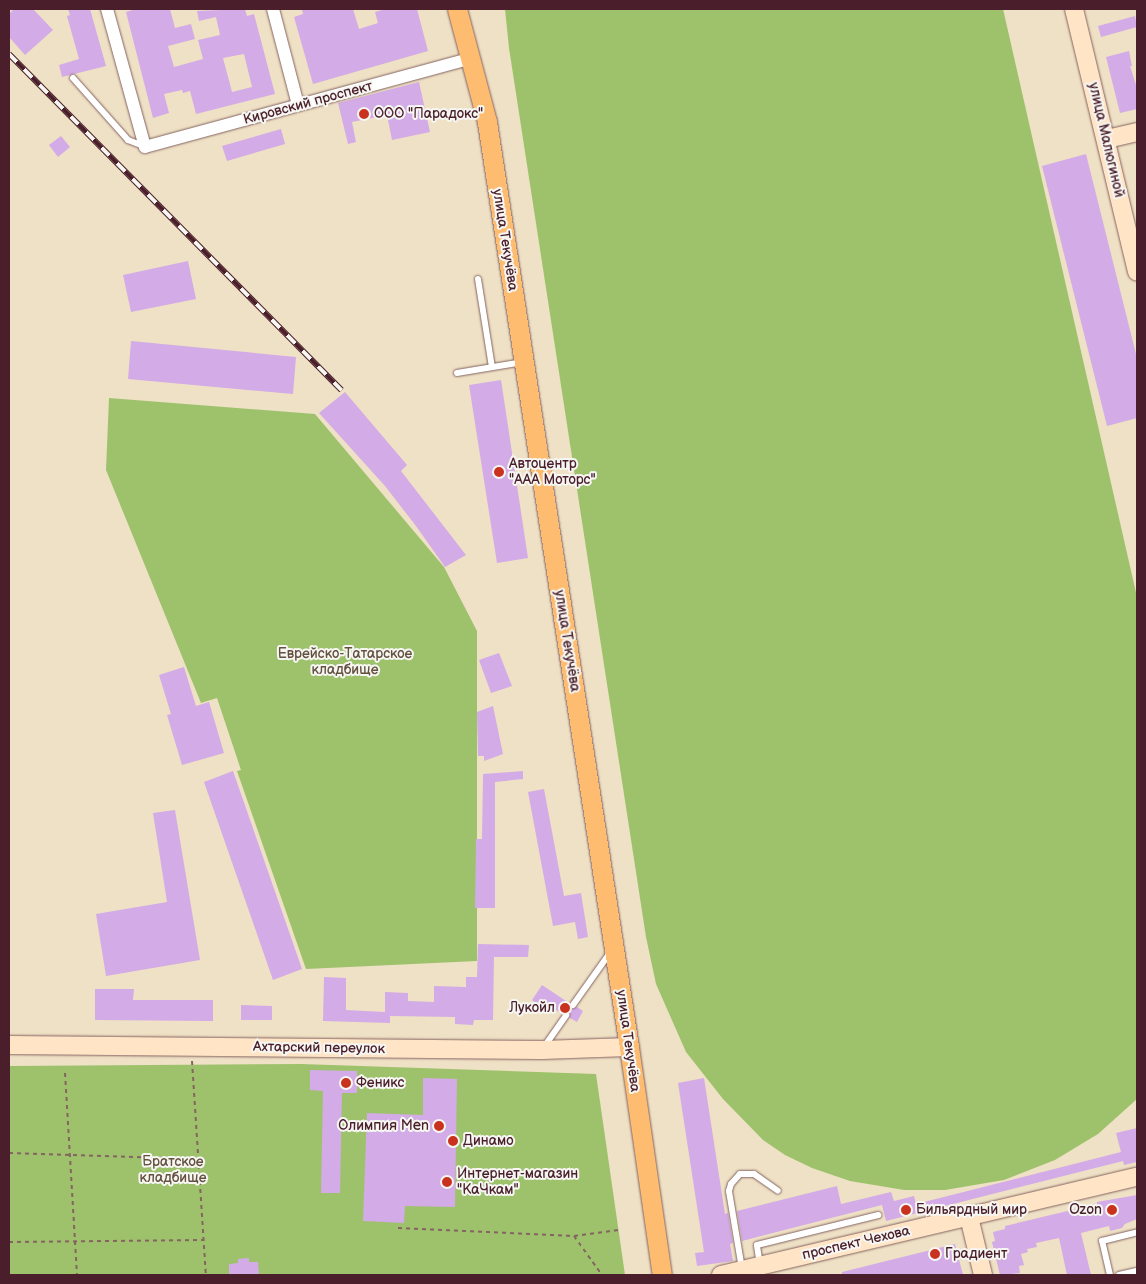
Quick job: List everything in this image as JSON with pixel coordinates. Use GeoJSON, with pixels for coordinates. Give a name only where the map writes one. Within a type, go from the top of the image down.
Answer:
{"type":"FeatureCollection","features":[{"type":"Feature","properties":{"kind":"main road","name":"улица Текучёва"},"geometry":{"type":"LineString","coordinates":[[457,9],[487,122],[630,1046],[662,1275]]}},
{"type":"Feature","properties":{"kind":"street"},"geometry":{"type":"LineString","coordinates":[[107,9],[145,147]]}},
{"type":"Feature","properties":{"kind":"street"},"geometry":{"type":"LineString","coordinates":[[273,9],[298,105]]}},
{"type":"Feature","properties":{"kind":"street","name":"улица Малюгиной"},"geometry":{"type":"LineString","coordinates":[[1074,9],[1107,139],[1137,272]]}},
{"type":"Feature","properties":{"kind":"street","name":"Кировский проспект"},"geometry":{"type":"LineString","coordinates":[[145,147],[470,59]]}},
{"type":"Feature","properties":{"kind":"street"},"geometry":{"type":"LineString","coordinates":[[1107,139],[1137,132]]}},
{"type":"Feature","properties":{"kind":"street","name":"Ахтарский переулок"},"geometry":{"type":"LineString","coordinates":[[9,1045],[542,1050],[630,1046]]}},
{"type":"Feature","properties":{"kind":"street","name":"проспект Чехова"},"geometry":{"type":"LineString","coordinates":[[721,1275],[1137,1177]]}},
{"type":"Feature","properties":{"kind":"street"},"geometry":{"type":"LineString","coordinates":[[968,1217],[983,1275]]}},
{"type":"Feature","properties":{"kind":"lane"},"geometry":{"type":"LineString","coordinates":[[73,78],[128,140],[145,147]]}},
{"type":"Feature","properties":{"kind":"lane"},"geometry":{"type":"LineString","coordinates":[[478,279],[492,367]]}},
{"type":"Feature","properties":{"kind":"lane"},"geometry":{"type":"LineString","coordinates":[[457,373],[524,362]]}},
{"type":"Feature","properties":{"kind":"lane"},"geometry":{"type":"LineString","coordinates":[[573,1005],[614,948]]}},
{"type":"Feature","properties":{"kind":"lane"},"geometry":{"type":"LineString","coordinates":[[542,1050],[566,1016]]}},
{"type":"Feature","properties":{"kind":"lane"},"geometry":{"type":"LineString","coordinates":[[742,1270],[729,1191],[731,1184],[740,1174],[754,1174],[778,1191]]}},
{"type":"Feature","properties":{"kind":"lane"},"geometry":{"type":"LineString","coordinates":[[760,1266],[756,1247],[759,1244],[878,1214]]}},
{"type":"Feature","properties":{"kind":"lane"},"geometry":{"type":"LineString","coordinates":[[1110,1275],[1102,1241],[1137,1232]]}},
{"type":"Feature","properties":{"kind":"lane"},"geometry":{"type":"LineString","coordinates":[[1119,1275],[1137,1271]]}},
{"type":"Feature","properties":{"kind":"path"},"geometry":{"type":"LineString","coordinates":[[191,1047],[206,1275]]}},
{"type":"Feature","properties":{"kind":"path"},"geometry":{"type":"LineString","coordinates":[[65,1073],[76,1275]]}},
{"type":"Feature","properties":{"kind":"path"},"geometry":{"type":"LineString","coordinates":[[9,1153],[198,1159]]}},
{"type":"Feature","properties":{"kind":"path"},"geometry":{"type":"LineString","coordinates":[[398,1228],[574,1236],[619,1230]]}},
{"type":"Feature","properties":{"kind":"path"},"geometry":{"type":"LineString","coordinates":[[574,1236],[602,1275]]}},
{"type":"Feature","properties":{"kind":"path"},"geometry":{"type":"LineString","coordinates":[[9,1242],[204,1240]]}},
{"type":"Feature","properties":{"kind":"green space"},"geometry":{"type":"Polygon","coordinates":[[[505,9],[1003,9],[1137,597],[1137,1099],[1098,1134],[1055,1160],[1004,1180],[945,1190],[904,1190],[850,1181],[812,1168],[785,1155],[763,1140],[723,1099],[686,1052],[656,984],[646,937],[509,48],[505,9]]]}},
{"type":"Feature","properties":{"kind":"green space","name":"Еврейско-Татарское кладбище"},"geometry":{"type":"Polygon","coordinates":[[[109,398],[315,414],[444,567],[477,631],[477,961],[306,969],[237,771],[241,770],[217,698],[201,703],[106,470],[109,398]]]}},
{"type":"Feature","properties":{"kind":"green space","name":"Братское кладбище"},"geometry":{"type":"Polygon","coordinates":[[[301,1064],[596,1074],[625,1275],[9,1275],[9,1066],[301,1064]]]}},
{"type":"Feature","properties":{"kind":"building"},"geometry":{"type":"Polygon","coordinates":[[[14,9],[33,9],[53,30],[25,55],[9,37],[9,14],[14,9]]]}},
{"type":"Feature","properties":{"kind":"building"},"geometry":{"type":"Polygon","coordinates":[[[68,9],[90,9],[106,66],[62,77],[59,65],[79,59],[67,16],[70,15],[68,9]]]}},
{"type":"Feature","properties":{"kind":"building"},"geometry":{"type":"Polygon","coordinates":[[[136,9],[170,9],[175,28],[191,24],[195,39],[168,46],[174,67],[203,59],[198,40],[220,35],[216,17],[199,21],[197,11],[245,9],[247,16],[254,14],[275,94],[196,114],[190,91],[183,93],[182,90],[164,94],[169,113],[153,118],[126,12],[136,9]],[[244,54],[223,58],[232,92],[252,87],[244,54]]]}},
{"type":"Feature","properties":{"kind":"building"},"geometry":{"type":"Polygon","coordinates":[[[302,9],[353,9],[359,29],[378,23],[375,12],[386,9],[417,9],[428,51],[313,84],[294,17],[303,14],[302,9]]]}},
{"type":"Feature","properties":{"kind":"building"},"geometry":{"type":"Polygon","coordinates":[[[1135,16],[1137,27],[1101,37],[1098,26],[1135,16]]]}},
{"type":"Feature","properties":{"kind":"building"},"geometry":{"type":"Polygon","coordinates":[[[1129,51],[1132,66],[1130,66],[1137,88],[1137,109],[1120,113],[1106,57],[1129,51]]]}},
{"type":"Feature","properties":{"kind":"building","name":"ООО \"Парадокс\""},"geometry":{"type":"Polygon","coordinates":[[[419,82],[430,132],[392,140],[387,115],[352,122],[356,142],[348,144],[338,103],[419,82]]]}},
{"type":"Feature","properties":{"kind":"building"},"geometry":{"type":"Polygon","coordinates":[[[281,129],[285,144],[227,161],[222,146],[281,129]]]}},
{"type":"Feature","properties":{"kind":"building"},"geometry":{"type":"Polygon","coordinates":[[[61,136],[70,147],[58,157],[49,145],[61,136]]]}},
{"type":"Feature","properties":{"kind":"building"},"geometry":{"type":"Polygon","coordinates":[[[1086,154],[1137,358],[1137,418],[1107,426],[1042,166],[1086,154]]]}},
{"type":"Feature","properties":{"kind":"building"},"geometry":{"type":"Polygon","coordinates":[[[188,261],[196,299],[131,312],[123,275],[188,261]]]}},
{"type":"Feature","properties":{"kind":"building"},"geometry":{"type":"Polygon","coordinates":[[[131,341],[296,357],[293,394],[128,379],[131,341]]]}},
{"type":"Feature","properties":{"kind":"building","name":"Автоцентр \"ААА Моторс\""},"geometry":{"type":"Polygon","coordinates":[[[501,380],[528,558],[497,563],[469,385],[501,380]]]}},
{"type":"Feature","properties":{"kind":"building"},"geometry":{"type":"Polygon","coordinates":[[[345,392],[407,465],[401,471],[466,555],[445,567],[385,486],[319,413],[345,392]]]}},
{"type":"Feature","properties":{"kind":"building"},"geometry":{"type":"Polygon","coordinates":[[[499,653],[512,686],[491,693],[479,660],[499,653]]]}},
{"type":"Feature","properties":{"kind":"building"},"geometry":{"type":"Polygon","coordinates":[[[184,667],[196,706],[209,702],[224,753],[182,765],[167,715],[171,714],[159,675],[184,667]]]}},
{"type":"Feature","properties":{"kind":"building"},"geometry":{"type":"Polygon","coordinates":[[[493,706],[503,754],[484,761],[484,756],[478,756],[477,712],[493,706]]]}},
{"type":"Feature","properties":{"kind":"building"},"geometry":{"type":"Polygon","coordinates":[[[233,771],[302,969],[273,980],[204,782],[233,771]]]}},
{"type":"Feature","properties":{"kind":"building"},"geometry":{"type":"Polygon","coordinates":[[[523,771],[523,779],[495,782],[495,908],[475,908],[476,839],[482,839],[483,774],[523,771]]]}},
{"type":"Feature","properties":{"kind":"building"},"geometry":{"type":"Polygon","coordinates":[[[544,789],[564,896],[581,893],[588,937],[578,939],[575,922],[553,926],[528,792],[544,789]]]}},
{"type":"Feature","properties":{"kind":"building"},"geometry":{"type":"Polygon","coordinates":[[[175,810],[200,960],[106,976],[96,914],[167,902],[153,813],[175,810]]]}},
{"type":"Feature","properties":{"kind":"building"},"geometry":{"type":"Polygon","coordinates":[[[478,944],[529,945],[528,957],[494,957],[493,1020],[474,1020],[473,1025],[455,1024],[455,1017],[390,1016],[390,1023],[323,1021],[324,977],[346,978],[346,1010],[385,1012],[385,992],[408,993],[408,1001],[434,1002],[434,986],[466,987],[466,977],[477,977],[478,944]]]}},
{"type":"Feature","properties":{"kind":"building","name":"Лукойл"},"geometry":{"type":"Polygon","coordinates":[[[542,985],[569,1003],[571,1009],[577,1007],[583,1011],[577,1022],[570,1018],[568,1011],[561,1013],[545,1004],[542,1008],[532,1000],[542,985]]]}},
{"type":"Feature","properties":{"kind":"building"},"geometry":{"type":"Polygon","coordinates":[[[95,989],[134,989],[133,1000],[213,1000],[213,1021],[95,1020],[95,989]]]}},
{"type":"Feature","properties":{"kind":"building"},"geometry":{"type":"Polygon","coordinates":[[[241,1005],[272,1006],[272,1020],[241,1020],[241,1005]]]}},
{"type":"Feature","properties":{"kind":"building"},"geometry":{"type":"Polygon","coordinates":[[[310,1070],[357,1071],[357,1093],[342,1093],[340,1193],[321,1193],[323,1091],[310,1090],[310,1070]]]}},
{"type":"Feature","properties":{"kind":"building"},"geometry":{"type":"Polygon","coordinates":[[[423,1078],[457,1079],[455,1207],[405,1206],[404,1223],[363,1221],[367,1113],[423,1115],[423,1078]]]}},
{"type":"Feature","properties":{"kind":"building"},"geometry":{"type":"Polygon","coordinates":[[[704,1078],[725,1214],[728,1213],[733,1243],[730,1244],[733,1261],[697,1266],[695,1253],[704,1252],[678,1083],[704,1078]]]}},
{"type":"Feature","properties":{"kind":"building"},"geometry":{"type":"Polygon","coordinates":[[[1137,1128],[1137,1162],[1124,1165],[1123,1161],[886,1221],[882,1205],[742,1241],[737,1211],[837,1186],[841,1204],[891,1192],[894,1201],[914,1196],[916,1204],[1121,1152],[1116,1133],[1137,1128]]]}},
{"type":"Feature","properties":{"kind":"building"},"geometry":{"type":"Polygon","coordinates":[[[1137,1195],[1137,1219],[1125,1224],[1122,1228],[1110,1231],[1109,1226],[1081,1233],[1091,1275],[1067,1275],[1059,1238],[1036,1243],[1037,1247],[1027,1249],[1028,1252],[1021,1254],[1024,1265],[1019,1266],[1020,1273],[1000,1275],[992,1242],[995,1241],[993,1232],[1005,1229],[1005,1226],[1097,1204],[1097,1202],[1137,1195]]]}},
{"type":"Feature","properties":{"kind":"building","name":"Градиент"},"geometry":{"type":"Polygon","coordinates":[[[955,1244],[963,1275],[842,1275],[842,1272],[955,1244]]]}},
{"type":"Feature","properties":{"kind":"building"},"geometry":{"type":"Polygon","coordinates":[[[249,1258],[249,1262],[258,1262],[259,1275],[229,1275],[229,1264],[238,1263],[238,1259],[249,1258]]]}},
{"type":"Feature","properties":{"kind":"railway"},"geometry":{"type":"LineString","coordinates":[[9,54],[342,390]]}},
{"type":"Feature","properties":{"kind":"place","name":"ООО \"Парадокс\""},"geometry":{"type":"Point","coordinates":[364,114]}},
{"type":"Feature","properties":{"kind":"place","name":"Автоцентр \"ААА Моторс\""},"geometry":{"type":"Point","coordinates":[499,472]}},
{"type":"Feature","properties":{"kind":"place","name":"Лукойл"},"geometry":{"type":"Point","coordinates":[565,1008]}},
{"type":"Feature","properties":{"kind":"place","name":"Феникс"},"geometry":{"type":"Point","coordinates":[346,1083]}},
{"type":"Feature","properties":{"kind":"place","name":"Олимпия Men"},"geometry":{"type":"Point","coordinates":[439,1126]}},
{"type":"Feature","properties":{"kind":"place","name":"Динамо"},"geometry":{"type":"Point","coordinates":[453,1141]}},
{"type":"Feature","properties":{"kind":"place","name":"Интернет-магазин \"КаЧкам\""},"geometry":{"type":"Point","coordinates":[447,1182]}},
{"type":"Feature","properties":{"kind":"place","name":"Бильярдный мир"},"geometry":{"type":"Point","coordinates":[906,1210]}},
{"type":"Feature","properties":{"kind":"place","name":"Ozon"},"geometry":{"type":"Point","coordinates":[1112,1210]}},
{"type":"Feature","properties":{"kind":"place","name":"Градиент"},"geometry":{"type":"Point","coordinates":[935,1254]}}]}
